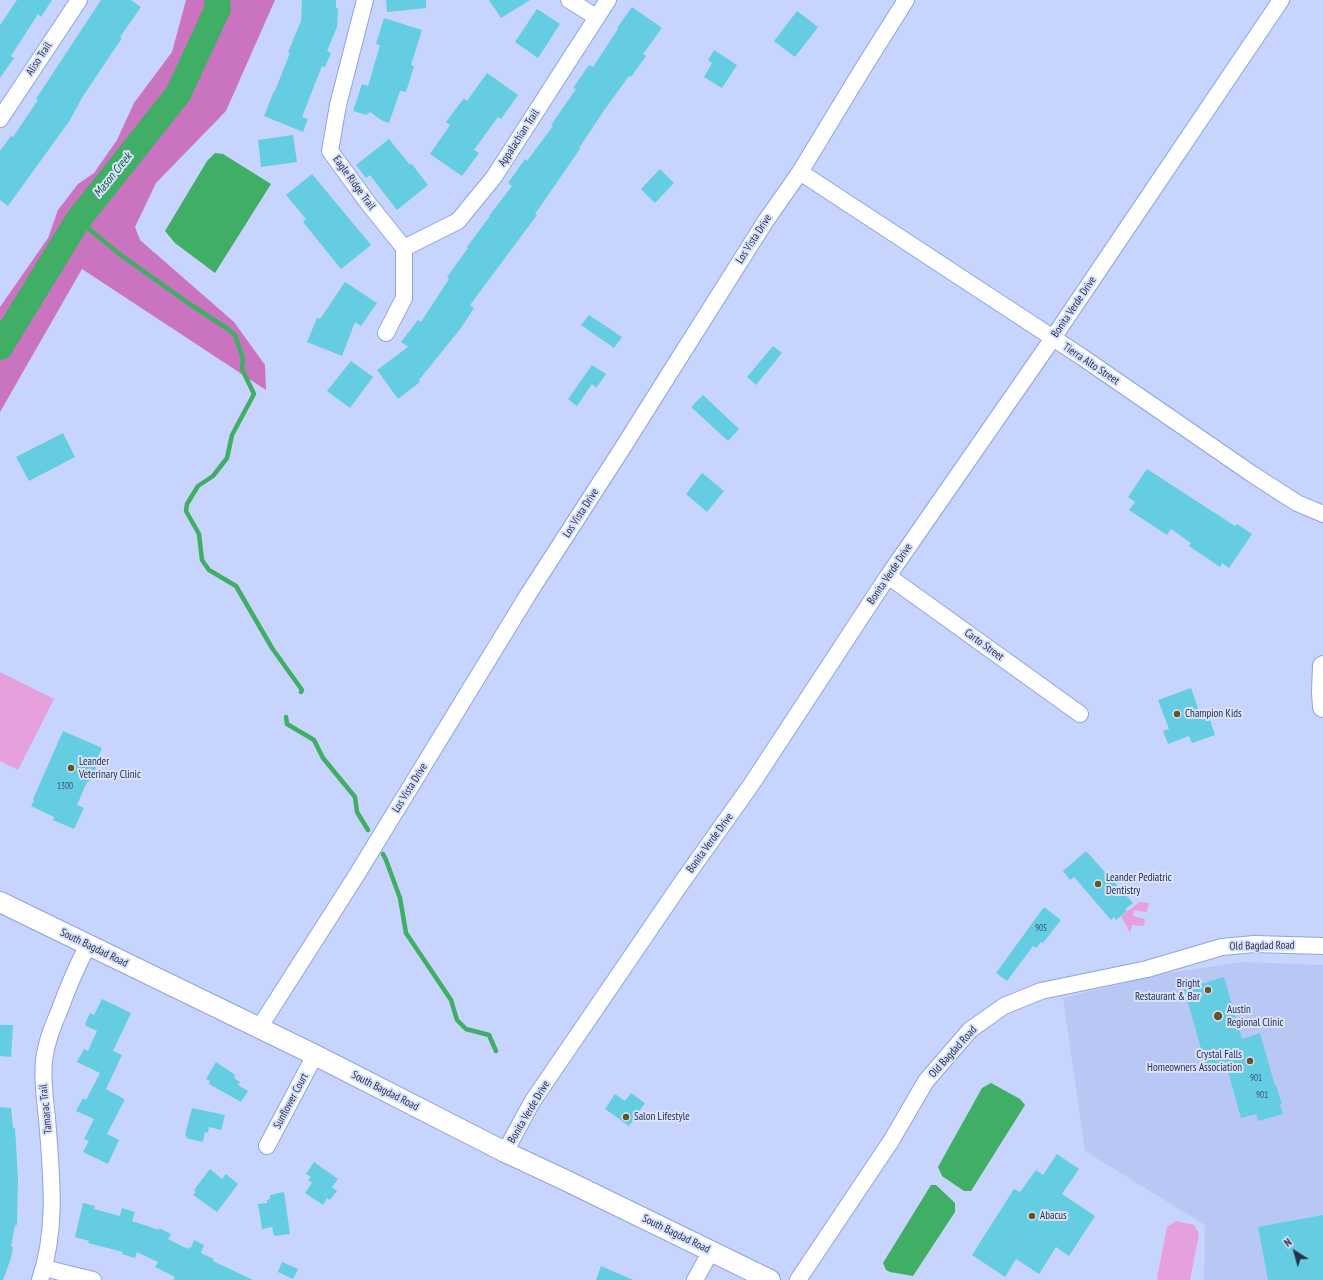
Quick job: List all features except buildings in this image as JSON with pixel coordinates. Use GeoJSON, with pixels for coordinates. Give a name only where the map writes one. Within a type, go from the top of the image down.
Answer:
{"type":"FeatureCollection","features":[{"type":"Feature","properties":{"kind":"main road"},"geometry":{"type":"LineString","coordinates":[[1323,666],[1323,707]]}},
{"type":"Feature","properties":{"kind":"main road","name":"South Bagdad Road"},"geometry":{"type":"LineString","coordinates":[[0,902],[315,1055],[505,1152],[770,1280]]}},
{"type":"Feature","properties":{"kind":"street","name":"Aliso Trail"},"geometry":{"type":"LineString","coordinates":[[0,119],[78,0]]}},
{"type":"Feature","properties":{"kind":"street","name":"Eagle Ridge Trail"},"geometry":{"type":"LineString","coordinates":[[365,0],[338,105],[330,151],[368,203],[404,248]]}},
{"type":"Feature","properties":{"kind":"street"},"geometry":{"type":"LineString","coordinates":[[569,0],[596,17]]}},
{"type":"Feature","properties":{"kind":"street","name":"Appalachian Trail"},"geometry":{"type":"LineString","coordinates":[[404,248],[458,221],[494,177],[608,0]]}},
{"type":"Feature","properties":{"kind":"street","name":"Los Vista Drive"},"geometry":{"type":"LineString","coordinates":[[259,1028],[360,870],[529,593],[765,222],[800,172],[906,0]]}},
{"type":"Feature","properties":{"kind":"street","name":"Bonita Verde Drive"},"geometry":{"type":"LineString","coordinates":[[505,1152],[532,1102],[680,885],[752,785],[888,576],[1053,338],[1281,0]]}},
{"type":"Feature","properties":{"kind":"street","name":"Tierra Alto Street"},"geometry":{"type":"LineString","coordinates":[[800,172],[1053,338],[1252,474],[1297,503],[1323,514]]}},
{"type":"Feature","properties":{"kind":"street"},"geometry":{"type":"LineString","coordinates":[[386,333],[404,298],[404,248]]}},
{"type":"Feature","properties":{"kind":"street","name":"Carto Street"},"geometry":{"type":"LineString","coordinates":[[888,576],[1080,714]]}},
{"type":"Feature","properties":{"kind":"street","name":"Old Bagdad Road"},"geometry":{"type":"LineString","coordinates":[[798,1280],[891,1141],[926,1081],[970,1030],[1004,1006],[1041,991],[1147,969],[1222,948],[1254,944],[1323,946]]}},
{"type":"Feature","properties":{"kind":"street","name":"Tamarac Trail"},"geometry":{"type":"LineString","coordinates":[[42,1274],[49,1245],[52,1207],[52,1181],[43,1080],[44,1060],[48,1039],[75,969],[88,945]]}},
{"type":"Feature","properties":{"kind":"street","name":"Sunflower Court"},"geometry":{"type":"LineString","coordinates":[[267,1146],[315,1055]]}},
{"type":"Feature","properties":{"kind":"street"},"geometry":{"type":"LineString","coordinates":[[695,1280],[711,1251]]}},
{"type":"Feature","properties":{"kind":"street"},"geometry":{"type":"LineString","coordinates":[[42,1274],[93,1280]]}},
{"type":"Feature","properties":{"kind":"shaded area"},"geometry":{"type":"Polygon","coordinates":[[[186,0],[275,0],[226,111],[156,183],[135,227],[140,240],[234,322],[265,365],[266,390],[82,269],[0,412],[0,307],[48,238],[58,210],[78,184],[94,173],[117,140],[134,103],[172,52],[186,0]]]}},
{"type":"Feature","properties":{"kind":"shaded area"},"geometry":{"type":"Polygon","coordinates":[[[215,153],[223,154],[271,184],[215,273],[175,243],[165,231],[207,161],[215,153]]]}},
{"type":"Feature","properties":{"kind":"shaded area"},"geometry":{"type":"Polygon","coordinates":[[[0,672],[54,699],[18,770],[0,761],[0,672]]]}},
{"type":"Feature","properties":{"kind":"shaded area"},"geometry":{"type":"Polygon","coordinates":[[[1140,902],[1149,903],[1147,911],[1134,910],[1133,916],[1145,919],[1144,926],[1132,925],[1130,933],[1121,916],[1140,902]]]}},
{"type":"Feature","properties":{"kind":"shaded area"},"geometry":{"type":"Polygon","coordinates":[[[1242,962],[1323,965],[1323,1280],[1204,1280],[1205,1225],[1085,1151],[1063,998],[1162,974],[1242,962]]]}},
{"type":"Feature","properties":{"kind":"shaded area"},"geometry":{"type":"Polygon","coordinates":[[[991,1083],[1020,1099],[1025,1105],[971,1191],[964,1191],[942,1176],[938,1167],[982,1088],[991,1083]]]}},
{"type":"Feature","properties":{"kind":"shaded area"},"geometry":{"type":"Polygon","coordinates":[[[931,1185],[936,1185],[955,1203],[955,1212],[913,1276],[886,1270],[883,1263],[931,1185]]]}},
{"type":"Feature","properties":{"kind":"shaded area"},"geometry":{"type":"Polygon","coordinates":[[[1176,1221],[1194,1225],[1199,1234],[1190,1280],[1158,1280],[1157,1278],[1167,1227],[1176,1221]]]}},
{"type":"Feature","properties":{"kind":"waterway","name":"Mason Creek"},"geometry":{"type":"LineString","coordinates":[[0,347],[78,220],[178,94],[218,8],[217,0]]}},
{"type":"Feature","properties":{"kind":"waterway"},"geometry":{"type":"LineString","coordinates":[[78,220],[122,256],[235,335],[243,359],[242,369],[254,394],[232,435],[227,458],[213,476],[198,486],[187,504],[186,511],[199,534],[202,560],[209,570],[236,586],[272,648],[302,690],[301,692]]}},
{"type":"Feature","properties":{"kind":"waterway"},"geometry":{"type":"LineString","coordinates":[[286,717],[287,724],[314,740],[323,758],[355,797],[357,812],[368,830]]}},
{"type":"Feature","properties":{"kind":"waterway"},"geometry":{"type":"LineString","coordinates":[[383,854],[400,898],[406,933],[451,1000],[457,1020],[466,1029],[489,1035],[496,1051]]}},
{"type":"Feature","properties":{"kind":"place","name":"Champion Kids"},"geometry":{"type":"Point","coordinates":[1177,714]}},
{"type":"Feature","properties":{"kind":"place","name":"Leander Veterinary Clinic"},"geometry":{"type":"Point","coordinates":[71,768]}},
{"type":"Feature","properties":{"kind":"place","name":"Leander Pediatric Dentistry"},"geometry":{"type":"Point","coordinates":[1098,884]}},
{"type":"Feature","properties":{"kind":"place","name":"Bright Restaurant & Bar"},"geometry":{"type":"Point","coordinates":[1208,990]}},
{"type":"Feature","properties":{"kind":"place","name":"Austin Regional Clinic"},"geometry":{"type":"Point","coordinates":[1218,1016]}},
{"type":"Feature","properties":{"kind":"place","name":"Crystal Falls Homeowners Association"},"geometry":{"type":"Point","coordinates":[1250,1061]}},
{"type":"Feature","properties":{"kind":"place","name":"Salon Lifestyle"},"geometry":{"type":"Point","coordinates":[626,1117]}},
{"type":"Feature","properties":{"kind":"place","name":"Abacus"},"geometry":{"type":"Point","coordinates":[1032,1216]}}]}
